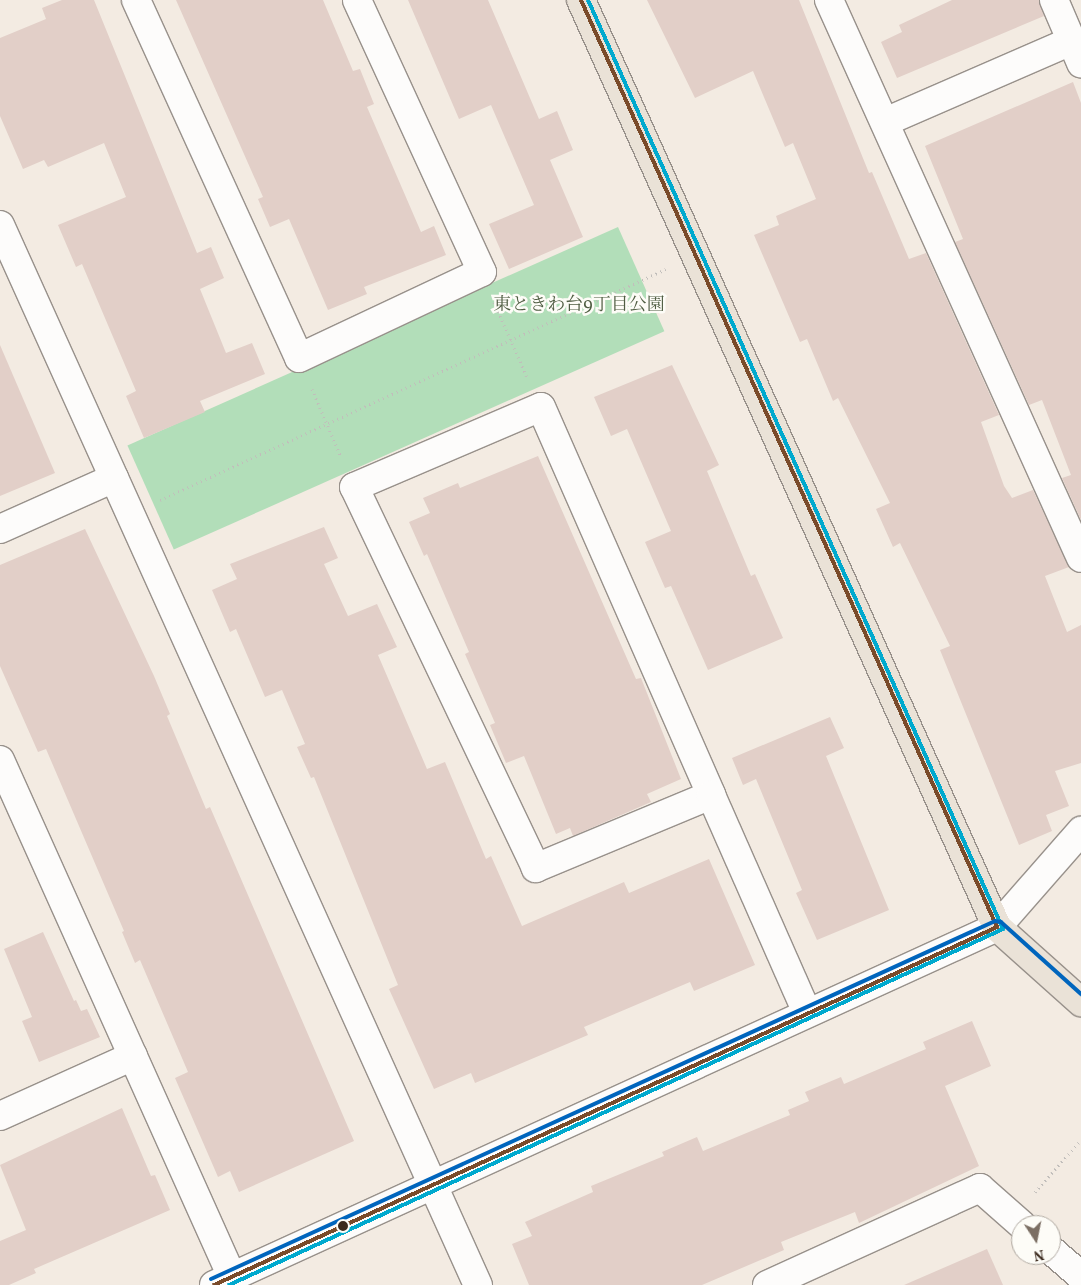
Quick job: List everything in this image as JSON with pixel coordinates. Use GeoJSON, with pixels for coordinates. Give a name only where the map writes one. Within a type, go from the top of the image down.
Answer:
{"type":"FeatureCollection","features":[{"type":"Feature","properties":{"kind":"main road"},"geometry":{"type":"LineString","coordinates":[[581,0],[996,927],[1081,1002]]}},
{"type":"Feature","properties":{"kind":"street"},"geometry":{"type":"LineString","coordinates":[[136,0],[299,358],[482,272],[357,0]]}},
{"type":"Feature","properties":{"kind":"street"},"geometry":{"type":"LineString","coordinates":[[829,0],[1081,558]]}},
{"type":"Feature","properties":{"kind":"street"},"geometry":{"type":"LineString","coordinates":[[885,122],[1076,52],[1054,0]]}},
{"type":"Feature","properties":{"kind":"street"},"geometry":{"type":"LineString","coordinates":[[0,225],[478,1285]]}},
{"type":"Feature","properties":{"kind":"street"},"geometry":{"type":"LineString","coordinates":[[711,795],[536,868],[354,487],[541,407],[807,1013]]}},
{"type":"Feature","properties":{"kind":"street"},"geometry":{"type":"LineString","coordinates":[[0,529],[114,478]]}},
{"type":"Feature","properties":{"kind":"street"},"geometry":{"type":"LineString","coordinates":[[0,760],[133,1056],[223,1281],[996,927],[1081,831]]}},
{"type":"Feature","properties":{"kind":"street"},"geometry":{"type":"LineString","coordinates":[[0,1116],[133,1056]]}},
{"type":"Feature","properties":{"kind":"street"},"geometry":{"type":"LineString","coordinates":[[767,1285],[980,1188],[1011,1215]]}},
{"type":"Feature","properties":{"kind":"street"},"geometry":{"type":"LineString","coordinates":[[1061,1259],[1081,1276]]}},
{"type":"Feature","properties":{"kind":"path"},"geometry":{"type":"LineString","coordinates":[[130,514],[697,256]]}},
{"type":"Feature","properties":{"kind":"path"},"geometry":{"type":"LineString","coordinates":[[482,272],[509,340],[541,407]]}},
{"type":"Feature","properties":{"kind":"path"},"geometry":{"type":"LineString","coordinates":[[299,358],[354,487]]}},
{"type":"Feature","properties":{"kind":"path"},"geometry":{"type":"LineString","coordinates":[[1023,1215],[1081,1140]]}},
{"type":"Feature","properties":{"kind":"green space","name":"東ときわ台9丁目公園"},"geometry":{"type":"Polygon","coordinates":[[[618,227],[664,331],[174,550],[127,445],[618,227]]]}},
{"type":"Feature","properties":{"kind":"building"},"geometry":{"type":"Polygon","coordinates":[[[62,0],[94,0],[197,253],[211,247],[224,278],[200,289],[226,353],[252,343],[265,374],[200,401],[205,412],[144,438],[126,396],[136,391],[82,264],[76,267],[58,225],[126,197],[104,143],[48,167],[44,160],[23,169],[0,116],[0,38],[46,19],[42,8],[62,0]]]}},
{"type":"Feature","properties":{"kind":"building"},"geometry":{"type":"Polygon","coordinates":[[[176,0],[323,0],[353,71],[360,69],[374,104],[367,107],[421,232],[434,226],[446,255],[364,287],[367,294],[328,310],[289,219],[270,227],[258,199],[263,197],[176,0]]]}},
{"type":"Feature","properties":{"kind":"building"},"geometry":{"type":"Polygon","coordinates":[[[408,0],[488,0],[539,119],[557,111],[573,150],[550,160],[583,237],[509,269],[489,224],[534,205],[491,105],[459,119],[408,0]]]}},
{"type":"Feature","properties":{"kind":"building"},"geometry":{"type":"Polygon","coordinates":[[[647,0],[799,0],[869,173],[872,172],[909,259],[926,253],[999,415],[981,422],[1004,486],[1012,498],[1033,490],[1069,567],[1045,576],[1067,632],[1081,625],[1081,763],[1055,771],[1069,806],[1046,815],[1052,831],[1019,845],[940,650],[950,646],[900,543],[893,547],[876,509],[890,503],[838,398],[833,401],[807,339],[800,342],[754,235],[779,225],[776,216],[816,199],[793,143],[785,147],[753,71],[695,98],[647,0]]]}},
{"type":"Feature","properties":{"kind":"building"},"geometry":{"type":"Polygon","coordinates":[[[952,0],[1039,0],[1044,16],[897,78],[881,42],[902,32],[899,25],[952,0]]]}},
{"type":"Feature","properties":{"kind":"building"},"geometry":{"type":"Polygon","coordinates":[[[1073,82],[1081,103],[1081,520],[1062,478],[1071,475],[1042,400],[1029,405],[955,242],[963,239],[925,146],[1073,82]]]}},
{"type":"Feature","properties":{"kind":"building"},"geometry":{"type":"Polygon","coordinates":[[[0,345],[55,473],[0,496],[0,345]]]}},
{"type":"Feature","properties":{"kind":"building"},"geometry":{"type":"Polygon","coordinates":[[[672,365],[719,465],[707,471],[751,576],[755,574],[783,638],[708,670],[671,586],[665,588],[645,542],[671,531],[627,429],[611,436],[594,397],[672,365]]]}},
{"type":"Feature","properties":{"kind":"building"},"geometry":{"type":"Polygon","coordinates":[[[538,456],[636,679],[641,678],[681,779],[647,794],[651,802],[573,836],[570,828],[556,834],[524,756],[506,763],[490,725],[495,723],[465,654],[469,652],[427,554],[424,556],[409,522],[430,513],[423,498],[458,483],[460,488],[538,456]]]}},
{"type":"Feature","properties":{"kind":"building"},"geometry":{"type":"Polygon","coordinates":[[[324,527],[338,558],[324,564],[348,616],[377,604],[397,647],[378,655],[427,769],[445,762],[486,859],[491,856],[522,926],[624,882],[629,893],[709,859],[755,965],[694,991],[690,982],[584,1027],[588,1035],[475,1083],[471,1073],[434,1089],[389,989],[398,985],[314,777],[311,778],[297,747],[305,744],[282,690],[265,697],[236,629],[230,632],[212,590],[237,579],[230,564],[324,527]]]}},
{"type":"Feature","properties":{"kind":"building"},"geometry":{"type":"Polygon","coordinates":[[[85,529],[154,676],[170,714],[167,716],[206,809],[210,807],[354,1141],[239,1192],[230,1171],[218,1177],[175,1078],[188,1072],[140,960],[135,963],[122,932],[124,931],[46,749],[38,752],[0,666],[0,565],[85,529]]]}},
{"type":"Feature","properties":{"kind":"building"},"geometry":{"type":"Polygon","coordinates":[[[830,717],[844,748],[826,756],[889,910],[817,940],[796,893],[802,890],[756,779],[743,785],[732,758],[830,717]]]}},
{"type":"Feature","properties":{"kind":"building"},"geometry":{"type":"Polygon","coordinates":[[[43,932],[74,1001],[76,1000],[81,1011],[87,1009],[100,1037],[39,1062],[22,1021],[32,1017],[4,949],[43,932]]]}},
{"type":"Feature","properties":{"kind":"building"},"geometry":{"type":"Polygon","coordinates":[[[972,1021],[991,1066],[945,1086],[979,1166],[859,1223],[855,1212],[781,1242],[784,1250],[702,1285],[529,1285],[512,1244],[532,1236],[525,1222],[593,1192],[591,1186],[664,1156],[662,1152],[697,1137],[703,1151],[790,1115],[788,1110],[809,1101],[805,1092],[841,1077],[844,1084],[926,1049],[923,1042],[972,1021]]]}},
{"type":"Feature","properties":{"kind":"building"},"geometry":{"type":"Polygon","coordinates":[[[122,1108],[151,1176],[155,1175],[170,1210],[34,1269],[36,1273],[9,1285],[0,1285],[0,1241],[26,1230],[0,1165],[122,1108]]]}},
{"type":"Feature","properties":{"kind":"building"},"geometry":{"type":"Polygon","coordinates":[[[987,1249],[1003,1285],[904,1285],[987,1249]]]}},
{"type":"Feature","properties":{"kind":"transit line"},"geometry":{"type":"LineString","coordinates":[[214,1285],[997,927],[581,0]]}},
{"type":"Feature","properties":{"kind":"transit line"},"geometry":{"type":"LineString","coordinates":[[229,1285],[1003,929],[588,0]]}},
{"type":"Feature","properties":{"kind":"transit line"},"geometry":{"type":"LineString","coordinates":[[211,1279],[995,921],[1001,922],[1081,994]]}}]}
